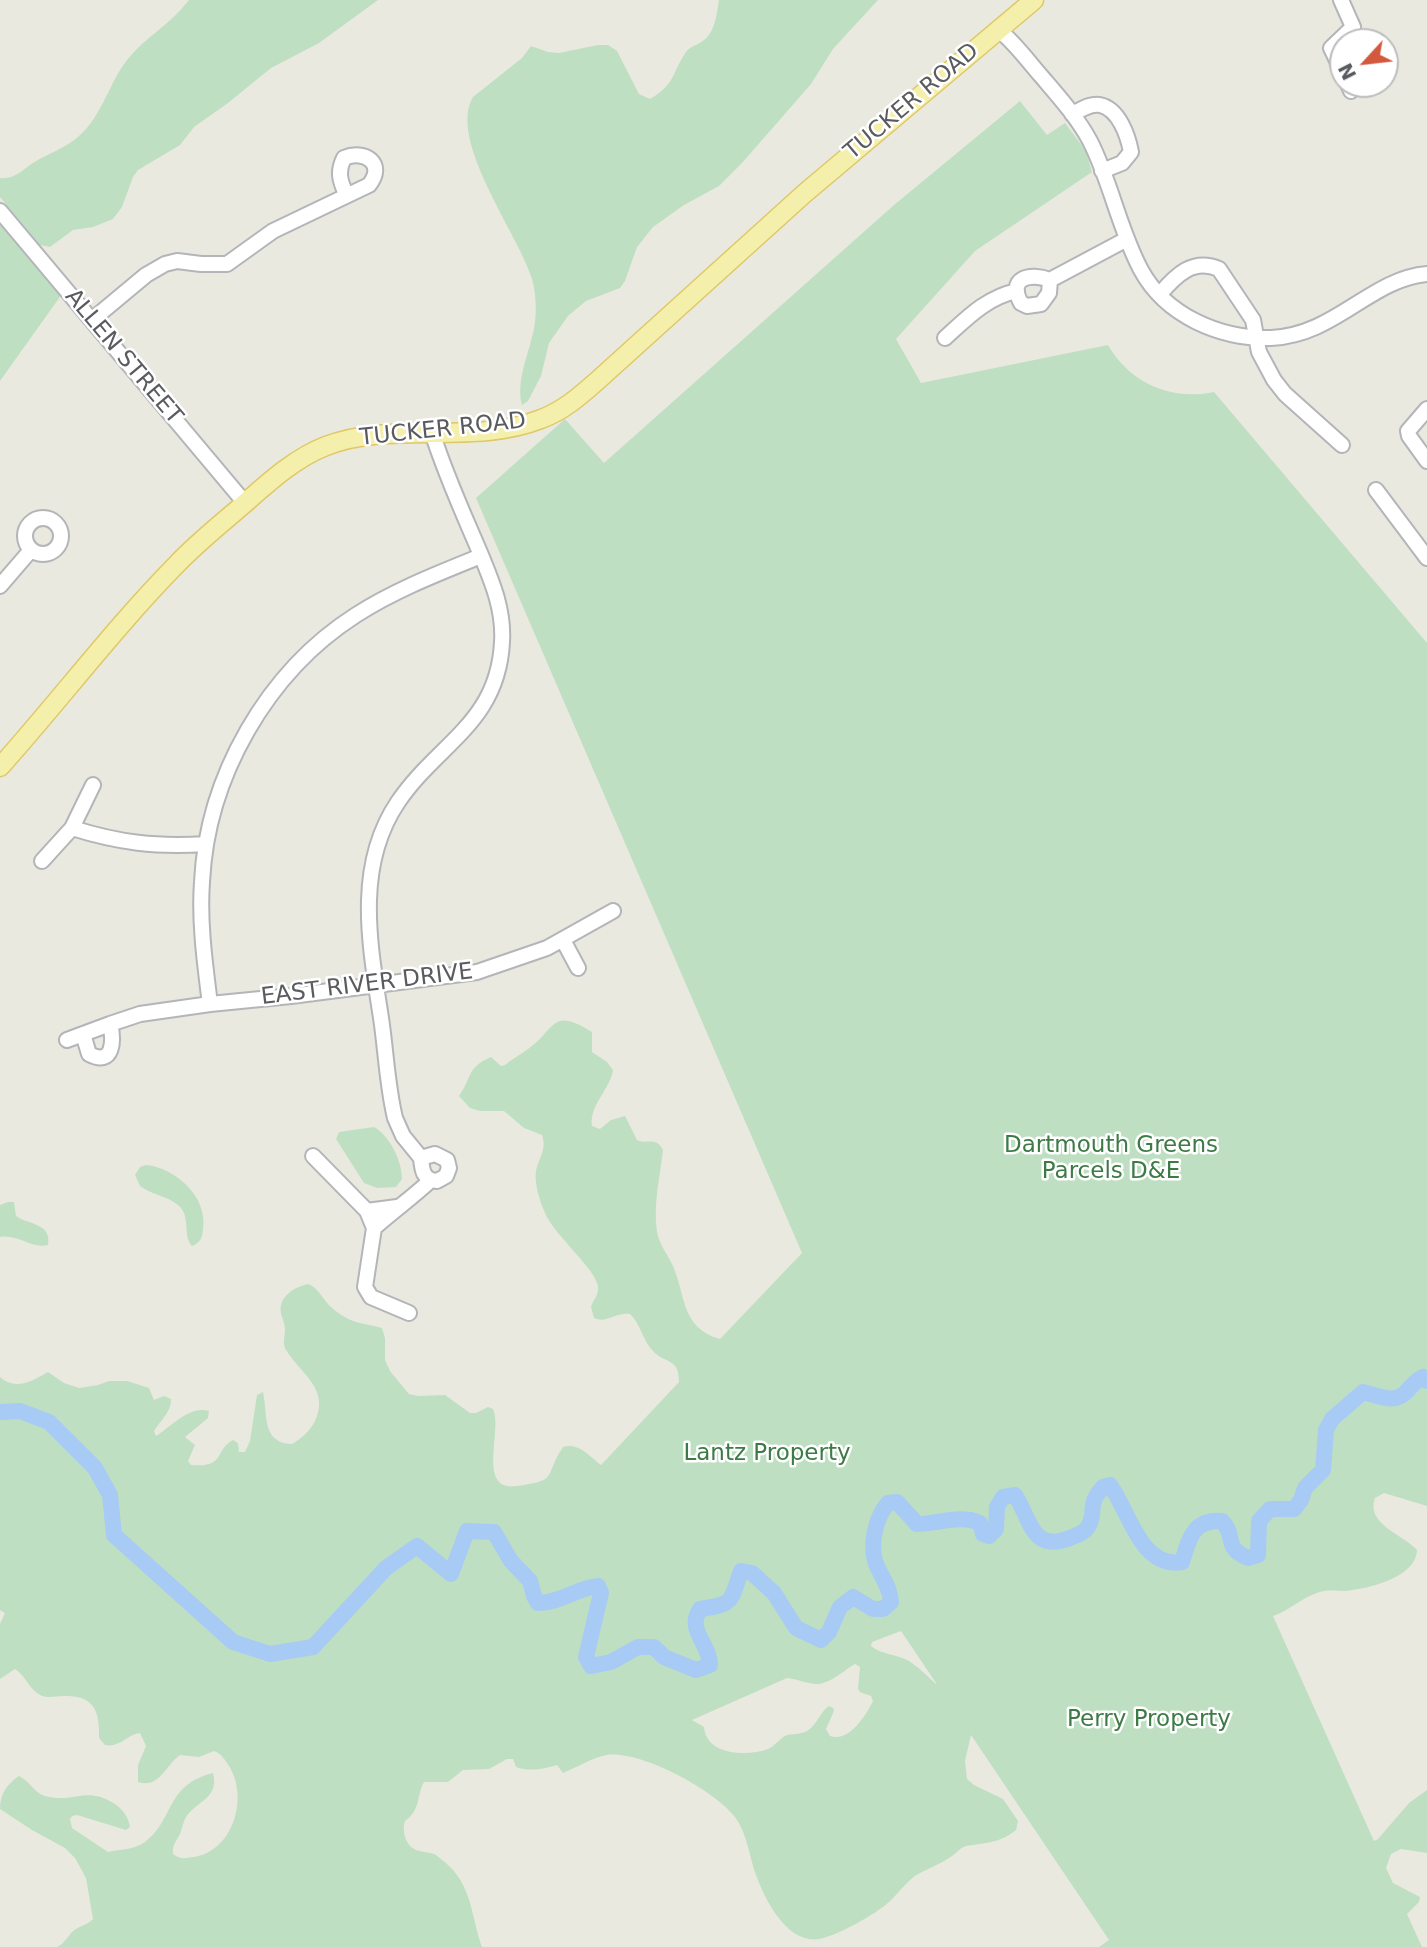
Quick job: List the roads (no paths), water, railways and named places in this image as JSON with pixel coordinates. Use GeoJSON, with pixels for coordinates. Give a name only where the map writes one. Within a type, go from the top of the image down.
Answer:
{"type":"FeatureCollection","features":[{"type":"Feature","properties":{"kind":"main road","name":"TUCKER ROAD"},"geometry":{"type":"LineString","coordinates":[[0,767],[165,577],[245,503],[295,464],[328,445],[375,436],[500,429],[543,418],[569,404],[805,193],[1034,0]]}},
{"type":"Feature","properties":{"kind":"street"},"geometry":{"type":"LineString","coordinates":[[1341,0],[1352,28]]}},
{"type":"Feature","properties":{"kind":"street"},"geometry":{"type":"LineString","coordinates":[[999,30],[1072,114],[1089,140],[1141,271],[1160,294],[1187,317],[1227,333],[1255,337],[1291,335],[1321,326],[1396,282],[1427,274]]}},
{"type":"Feature","properties":{"kind":"street"},"geometry":{"type":"LineString","coordinates":[[1072,114],[1089,106],[1101,105],[1111,112],[1128,136],[1131,152],[1122,163],[1102,171]]}},
{"type":"Feature","properties":{"kind":"street"},"geometry":{"type":"LineString","coordinates":[[92,320],[146,275],[165,264],[177,261],[227,264],[266,236],[346,194]]}},
{"type":"Feature","properties":{"kind":"street","name":"ALLEN STREET"},"geometry":{"type":"LineString","coordinates":[[0,211],[245,503]]}},
{"type":"Feature","properties":{"kind":"street"},"geometry":{"type":"LineString","coordinates":[[1050,280],[1046,300],[1035,307],[1021,303],[1017,291],[1019,284],[1032,275],[1050,280],[1127,239]]}},
{"type":"Feature","properties":{"kind":"street"},"geometry":{"type":"LineString","coordinates":[[1160,294],[1176,276],[1190,267],[1205,265],[1219,269],[1253,320],[1255,337],[1264,363],[1274,380],[1285,394],[1342,445]]}},
{"type":"Feature","properties":{"kind":"street"},"geometry":{"type":"LineString","coordinates":[[945,338],[969,316],[995,298],[1017,291]]}},
{"type":"Feature","properties":{"kind":"street"},"geometry":{"type":"LineString","coordinates":[[1427,409],[1408,431],[1427,461]]}},
{"type":"Feature","properties":{"kind":"street"},"geometry":{"type":"LineString","coordinates":[[421,1158],[435,1154],[448,1162],[446,1177],[439,1181],[431,1180],[423,1173],[421,1158],[403,1136],[395,1118],[376,985],[368,886],[377,841],[387,820],[406,791],[480,712],[499,667],[502,641],[496,593],[432,432]]}},
{"type":"Feature","properties":{"kind":"street"},"geometry":{"type":"LineString","coordinates":[[1376,490],[1427,558]]}},
{"type":"Feature","properties":{"kind":"street"},"geometry":{"type":"LineString","coordinates":[[0,586],[31,550]]}},
{"type":"Feature","properties":{"kind":"street"},"geometry":{"type":"LineString","coordinates":[[210,1004],[202,912],[206,844],[219,791],[235,754],[262,709],[303,659],[332,632],[369,607],[410,586],[481,556]]}},
{"type":"Feature","properties":{"kind":"street"},"geometry":{"type":"LineString","coordinates":[[42,861],[72,828],[93,785]]}},
{"type":"Feature","properties":{"kind":"street"},"geometry":{"type":"LineString","coordinates":[[72,828],[138,845],[206,844]]}},
{"type":"Feature","properties":{"kind":"street","name":"EAST RIVER DRIVE"},"geometry":{"type":"LineString","coordinates":[[67,1040],[140,1014],[477,972],[525,957],[563,940],[612,911]]}},
{"type":"Feature","properties":{"kind":"street"},"geometry":{"type":"LineString","coordinates":[[563,940],[578,968]]}},
{"type":"Feature","properties":{"kind":"street"},"geometry":{"type":"LineString","coordinates":[[83,1034],[89,1054],[102,1057],[109,1052],[113,1044],[110,1024]]}},
{"type":"Feature","properties":{"kind":"street"},"geometry":{"type":"LineString","coordinates":[[313,1156],[366,1210],[374,1228],[365,1287],[371,1297],[410,1313]]}},
{"type":"Feature","properties":{"kind":"street"},"geometry":{"type":"LineString","coordinates":[[374,1228],[431,1180]]}},
{"type":"Feature","properties":{"kind":"street"},"geometry":{"type":"LineString","coordinates":[[366,1210],[397,1207]]}},
{"type":"Feature","properties":{"kind":"waterway"},"geometry":{"type":"LineString","coordinates":[[0,1412],[20,1411],[49,1422],[95,1468],[110,1495],[114,1535],[233,1642],[270,1654],[313,1647],[386,1568],[417,1546],[451,1574],[467,1531],[494,1532],[511,1561],[530,1581],[538,1603],[554,1601],[598,1586],[601,1593],[586,1657],[591,1666],[611,1662],[638,1647],[654,1647],[664,1657],[696,1670],[710,1665],[697,1630],[696,1617],[700,1609],[730,1600],[741,1571],[752,1573],[774,1593],[796,1628],[821,1640],[829,1632],[840,1607],[853,1597],[873,1609],[883,1609],[891,1602],[875,1561],[873,1546],[877,1522],[888,1503],[897,1502],[917,1524],[972,1520],[980,1523],[983,1534],[989,1536],[996,1529],[997,1507],[1003,1497],[1015,1495],[1034,1531],[1047,1541],[1057,1541],[1075,1536],[1086,1529],[1091,1520],[1095,1497],[1103,1487],[1110,1485],[1138,1537],[1156,1557],[1168,1562],[1182,1562],[1193,1532],[1204,1523],[1212,1521],[1222,1521],[1229,1532],[1232,1545],[1240,1554],[1248,1558],[1258,1555],[1259,1521],[1270,1509],[1294,1509],[1305,1488],[1323,1470],[1326,1430],[1332,1419],[1363,1392],[1391,1399],[1401,1396],[1423,1377],[1427,1381]]}},
{"type":"Feature","properties":{"kind":"park label","name":"Dartmouth Greens Parcels D&E"},"geometry":{"type":"Point","coordinates":[1111,1159]}},
{"type":"Feature","properties":{"kind":"park label","name":"Lantz Property"},"geometry":{"type":"Point","coordinates":[767,1454]}},
{"type":"Feature","properties":{"kind":"park label","name":"Perry Property"},"geometry":{"type":"Point","coordinates":[1149,1720]}}]}
